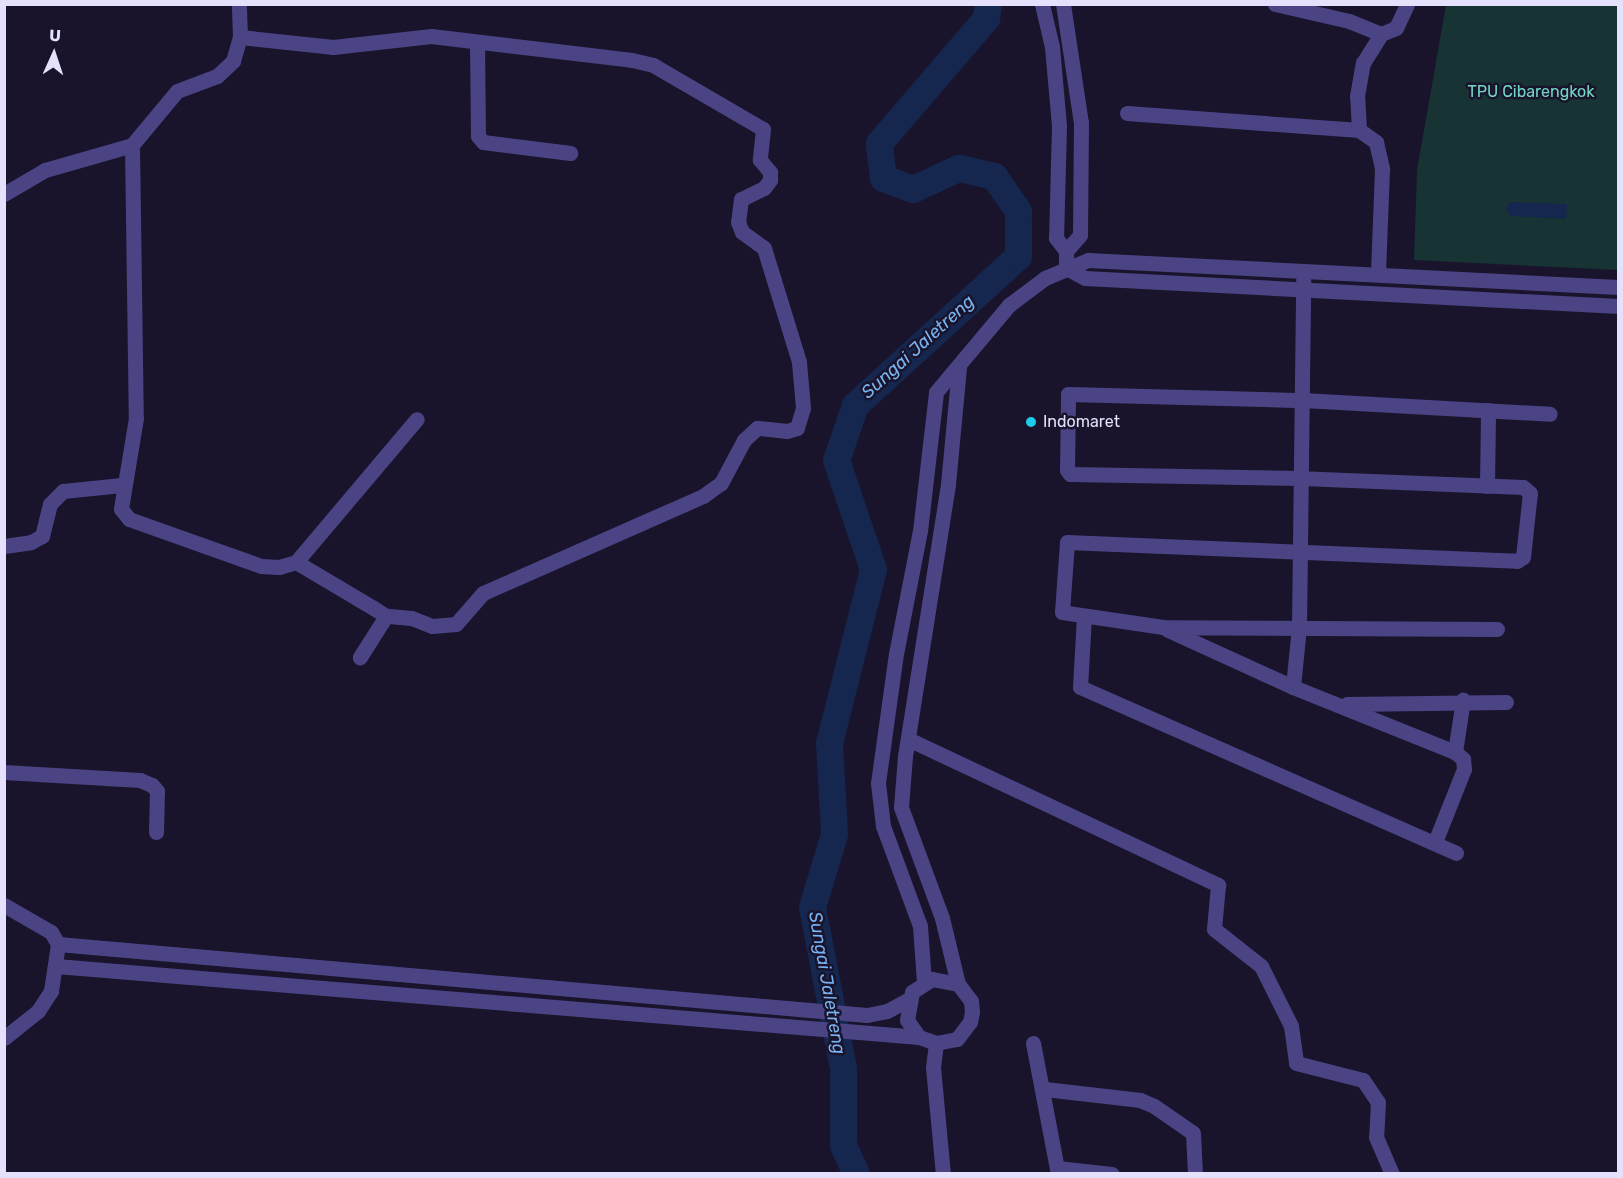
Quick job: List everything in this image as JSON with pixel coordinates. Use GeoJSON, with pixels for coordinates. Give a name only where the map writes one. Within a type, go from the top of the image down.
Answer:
{"type":"FeatureCollection","features":[{"type":"Feature","properties":{"kind":"street"},"geometry":{"type":"LineString","coordinates":[[4,194],[45,170],[132,145],[177,91],[217,76],[238,53],[239,4]]}},
{"type":"Feature","properties":{"kind":"street"},"geometry":{"type":"LineString","coordinates":[[1042,4],[1052,47],[1059,126],[1056,238],[1066,251],[1066,268]]}},
{"type":"Feature","properties":{"kind":"street"},"geometry":{"type":"LineString","coordinates":[[1063,4],[1081,123],[1080,235],[1066,251]]}},
{"type":"Feature","properties":{"kind":"street"},"geometry":{"type":"LineString","coordinates":[[1275,4],[1349,21],[1381,34]]}},
{"type":"Feature","properties":{"kind":"street"},"geometry":{"type":"LineString","coordinates":[[1359,130],[1357,96],[1363,63],[1381,34],[1396,28],[1407,4]]}},
{"type":"Feature","properties":{"kind":"street"},"geometry":{"type":"LineString","coordinates":[[132,145],[136,418],[122,485],[121,509],[129,519],[261,567],[296,562],[386,616],[411,618],[432,626],[456,624],[483,593],[704,496],[721,483],[749,433],[757,428],[793,431],[802,417],[799,362],[764,248],[742,232],[738,222],[741,199],[764,188],[770,180],[770,172],[760,160],[761,125],[732,113],[653,65],[431,36],[324,47],[240,37]]}},
{"type":"Feature","properties":{"kind":"street"},"geometry":{"type":"LineString","coordinates":[[477,42],[477,136],[483,142],[570,153]]}},
{"type":"Feature","properties":{"kind":"street"},"geometry":{"type":"LineString","coordinates":[[1127,113],[1359,130],[1376,142],[1382,169],[1378,273]]}},
{"type":"Feature","properties":{"kind":"street"},"geometry":{"type":"LineString","coordinates":[[1059,126],[1081,123]]}},
{"type":"Feature","properties":{"kind":"street"},"geometry":{"type":"LineString","coordinates":[[924,982],[920,926],[883,826],[878,783],[936,392],[959,368],[1009,306],[1066,268],[1088,260],[1618,287]]}},
{"type":"Feature","properties":{"kind":"street"},"geometry":{"type":"LineString","coordinates":[[1066,268],[1085,278],[1618,306]]}},
{"type":"Feature","properties":{"kind":"street"},"geometry":{"type":"LineString","coordinates":[[1293,687],[1299,627],[1304,270]]}},
{"type":"Feature","properties":{"kind":"street"},"geometry":{"type":"LineString","coordinates":[[1470,297],[1471,279]]}},
{"type":"Feature","properties":{"kind":"street"},"geometry":{"type":"LineString","coordinates":[[56,966],[919,1037],[936,1044],[957,1039],[970,1022],[971,1001],[958,984],[942,918],[902,807],[908,739],[948,484],[959,368]]}},
{"type":"Feature","properties":{"kind":"street"},"geometry":{"type":"LineString","coordinates":[[1497,629],[1163,627],[1084,616],[1061,609],[1067,542],[1521,560],[1530,490],[1302,478],[1070,474],[1066,470],[1068,405],[1071,392],[1303,400],[1550,414]]}},
{"type":"Feature","properties":{"kind":"street"},"geometry":{"type":"LineString","coordinates":[[1487,486],[1488,410]]}},
{"type":"Feature","properties":{"kind":"street"},"geometry":{"type":"LineString","coordinates":[[296,562],[417,419]]}},
{"type":"Feature","properties":{"kind":"street"},"geometry":{"type":"LineString","coordinates":[[924,483],[948,484]]}},
{"type":"Feature","properties":{"kind":"street"},"geometry":{"type":"LineString","coordinates":[[4,546],[32,542],[42,536],[50,504],[63,491],[122,485]]}},
{"type":"Feature","properties":{"kind":"street"},"geometry":{"type":"LineString","coordinates":[[360,657],[386,616]]}},
{"type":"Feature","properties":{"kind":"street"},"geometry":{"type":"LineString","coordinates":[[1084,616],[1080,687],[1435,842],[1455,853]]}},
{"type":"Feature","properties":{"kind":"street"},"geometry":{"type":"LineString","coordinates":[[1163,627],[1293,687],[1342,704],[1455,752],[1463,759],[1464,769],[1435,842]]}},
{"type":"Feature","properties":{"kind":"street"},"geometry":{"type":"LineString","coordinates":[[1455,752],[1463,700]]}},
{"type":"Feature","properties":{"kind":"street"},"geometry":{"type":"LineString","coordinates":[[1342,704],[1463,700],[1506,702]]}},
{"type":"Feature","properties":{"kind":"street"},"geometry":{"type":"LineString","coordinates":[[908,739],[1218,885],[1214,929],[1261,966],[1291,1026],[1296,1063],[1363,1080],[1378,1102],[1376,1137],[1392,1173]]}},
{"type":"Feature","properties":{"kind":"street"},"geometry":{"type":"LineString","coordinates":[[4,772],[140,780],[152,785],[157,791],[156,832]]}},
{"type":"Feature","properties":{"kind":"street"},"geometry":{"type":"LineString","coordinates":[[4,905],[51,932],[58,944],[51,991],[38,1011],[4,1038]]}},
{"type":"Feature","properties":{"kind":"street"},"geometry":{"type":"LineString","coordinates":[[58,944],[867,1015],[887,1011],[908,1000],[924,982],[941,978],[958,984]]}},
{"type":"Feature","properties":{"kind":"street"},"geometry":{"type":"LineString","coordinates":[[908,1000],[907,1020],[919,1037]]}},
{"type":"Feature","properties":{"kind":"street"},"geometry":{"type":"LineString","coordinates":[[1033,1043],[1045,1089],[1057,1171],[1112,1173]]}},
{"type":"Feature","properties":{"kind":"street"},"geometry":{"type":"LineString","coordinates":[[936,1044],[933,1067],[943,1173]]}},
{"type":"Feature","properties":{"kind":"street"},"geometry":{"type":"LineString","coordinates":[[1045,1089],[1140,1100],[1154,1106],[1193,1132],[1195,1173]]}},
{"type":"Feature","properties":{"kind":"green space","name":"TPU Cibarengkok"},"geometry":{"type":"Polygon","coordinates":[[[1446,5],[1618,5],[1618,270],[1414,260],[1417,170],[1446,5]]]}},
{"type":"Feature","properties":{"kind":"water"},"geometry":{"type":"Polygon","coordinates":[[[1511,202],[1567,204],[1566,219],[1511,216],[1505,208],[1511,202]]]}},
{"type":"Feature","properties":{"kind":"waterway","name":"Sungai Jaletreng"},"geometry":{"type":"LineString","coordinates":[[856,1174],[843,1145],[843,1068],[812,907],[834,834],[829,743],[873,569],[836,460],[855,405],[1018,256],[1018,211],[994,176],[958,168],[913,189],[883,178],[879,143],[986,18],[988,4]]}},
{"type":"Feature","properties":{"kind":"place","name":"Indomaret"},"geometry":{"type":"Point","coordinates":[1031,422]}}]}
